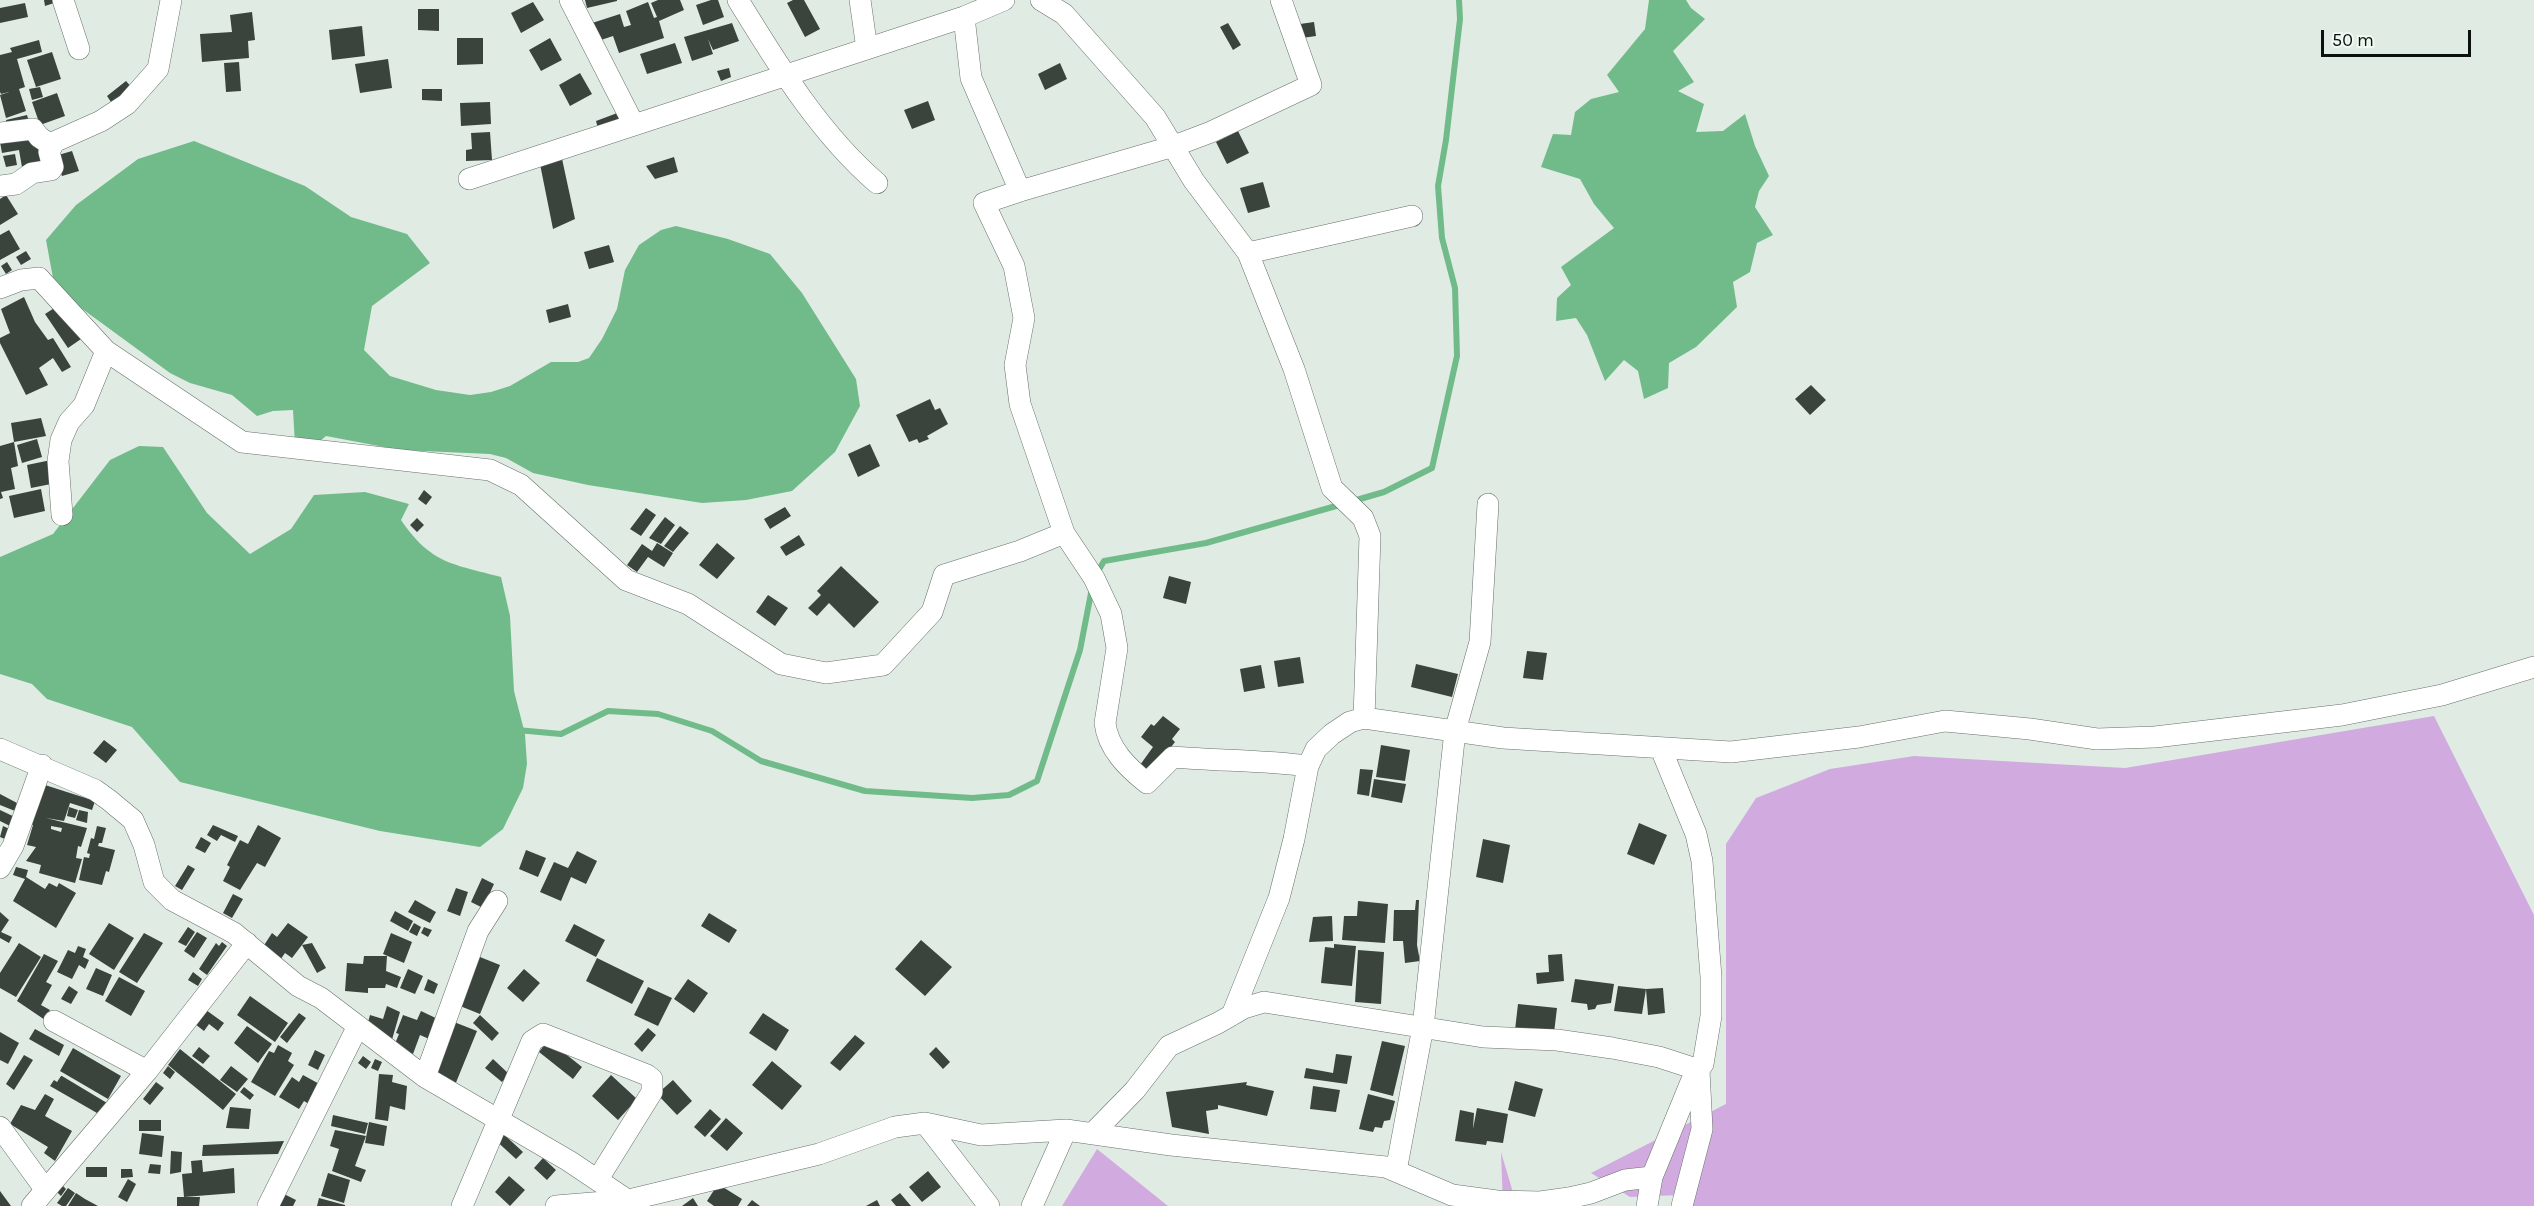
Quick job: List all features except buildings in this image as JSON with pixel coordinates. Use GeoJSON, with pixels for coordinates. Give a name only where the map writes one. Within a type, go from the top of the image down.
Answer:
{"type":"FeatureCollection","features":[{"type":"Feature","properties":{"kind":"street"},"geometry":{"type":"LineString","coordinates":[[63,0],[79,50]]}},
{"type":"Feature","properties":{"kind":"street"},"geometry":{"type":"LineString","coordinates":[[0,186],[15,184],[32,173],[51,170],[53,167],[49,152],[51,145],[57,140],[100,121],[128,104],[158,69],[171,0]]}},
{"type":"Feature","properties":{"kind":"street"},"geometry":{"type":"LineString","coordinates":[[570,0],[634,125]]}},
{"type":"Feature","properties":{"kind":"street"},"geometry":{"type":"LineString","coordinates":[[738,0],[785,76],[853,163],[877,183]]}},
{"type":"Feature","properties":{"kind":"street"},"geometry":{"type":"LineString","coordinates":[[860,0],[867,49]]}},
{"type":"Feature","properties":{"kind":"street"},"geometry":{"type":"LineString","coordinates":[[469,179],[964,17],[1004,0]]}},
{"type":"Feature","properties":{"kind":"street"},"geometry":{"type":"LineString","coordinates":[[1041,0],[1064,14],[1155,117],[1194,181],[1248,253],[1294,369],[1332,488],[1363,518],[1370,536],[1364,718]]}},
{"type":"Feature","properties":{"kind":"street"},"geometry":{"type":"LineString","coordinates":[[1281,0],[1311,85],[1211,132],[1174,146],[984,203],[1014,266],[1024,318],[1015,365],[1020,404],[1064,533],[1094,578],[1111,614],[1117,648],[1106,714],[1106,734],[1111,746],[1131,770],[1147,783],[1173,757],[1218,761],[1247,759],[1308,766]]}},
{"type":"Feature","properties":{"kind":"street"},"geometry":{"type":"LineString","coordinates":[[964,17],[971,78],[1020,191]]}},
{"type":"Feature","properties":{"kind":"street"},"geometry":{"type":"LineString","coordinates":[[0,134],[33,129],[39,137],[51,145]]}},
{"type":"Feature","properties":{"kind":"street"},"geometry":{"type":"LineString","coordinates":[[1248,253],[1412,216]]}},
{"type":"Feature","properties":{"kind":"street"},"geometry":{"type":"LineString","coordinates":[[0,288],[21,280],[39,278],[106,351],[242,442],[490,470],[521,485],[626,580],[688,604],[781,664],[826,674],[884,665],[932,612],[944,575],[1020,551],[1064,533]]}},
{"type":"Feature","properties":{"kind":"street"},"geometry":{"type":"LineString","coordinates":[[62,515],[58,461],[61,440],[69,422],[84,405],[106,351]]}},
{"type":"Feature","properties":{"kind":"street"},"geometry":{"type":"LineString","coordinates":[[1396,1171],[1422,1027],[1455,731],[1480,642],[1488,504]]}},
{"type":"Feature","properties":{"kind":"street"},"geometry":{"type":"LineString","coordinates":[[1233,1015],[1279,898],[1294,839],[1308,766],[1316,748],[1332,734],[1350,722],[1364,718],[1514,739],[1731,752],[1859,737],[1944,721],[2030,729],[2097,739],[2166,736],[2342,715],[2442,695],[2534,667]]}},
{"type":"Feature","properties":{"kind":"street"},"geometry":{"type":"LineString","coordinates":[[1647,1206],[1652,1177],[1691,1082],[1703,1064],[1711,1016],[1705,883],[1696,834],[1661,748]]}},
{"type":"Feature","properties":{"kind":"street"},"geometry":{"type":"LineString","coordinates":[[0,749],[42,765],[95,790],[126,812],[133,820],[144,844],[154,882],[172,900],[234,933],[298,986],[321,998],[424,1077],[598,1179],[632,1203]]}},
{"type":"Feature","properties":{"kind":"street"},"geometry":{"type":"LineString","coordinates":[[0,868],[13,846],[42,765]]}},
{"type":"Feature","properties":{"kind":"street"},"geometry":{"type":"LineString","coordinates":[[424,1077],[478,931],[497,901]]}},
{"type":"Feature","properties":{"kind":"street"},"geometry":{"type":"LineString","coordinates":[[32,1206],[147,1071],[247,943]]}},
{"type":"Feature","properties":{"kind":"street"},"geometry":{"type":"LineString","coordinates":[[1093,1134],[1136,1090],[1169,1046],[1244,1008],[1264,1002],[1484,1037],[1557,1040],[1612,1048],[1659,1057],[1699,1070]]}},
{"type":"Feature","properties":{"kind":"street"},"geometry":{"type":"LineString","coordinates":[[54,1021],[147,1071]]}},
{"type":"Feature","properties":{"kind":"street"},"geometry":{"type":"LineString","coordinates":[[268,1206],[358,1026]]}},
{"type":"Feature","properties":{"kind":"street"},"geometry":{"type":"LineString","coordinates":[[462,1206],[532,1041],[543,1034],[647,1075],[651,1079],[652,1092],[598,1179]]}},
{"type":"Feature","properties":{"kind":"street"},"geometry":{"type":"LineString","coordinates":[[1682,1206],[1702,1129],[1699,1070]]}},
{"type":"Feature","properties":{"kind":"street"},"geometry":{"type":"LineString","coordinates":[[556,1206],[632,1203],[819,1154],[895,1127],[925,1123],[981,1135],[1066,1130],[1171,1145],[1386,1167],[1452,1195],[1497,1201],[1540,1202],[1591,1193],[1626,1180],[1652,1177]]}},
{"type":"Feature","properties":{"kind":"street"},"geometry":{"type":"LineString","coordinates":[[925,1123],[989,1206]]}},
{"type":"Feature","properties":{"kind":"street"},"geometry":{"type":"LineString","coordinates":[[0,1127],[45,1189]]}},
{"type":"Feature","properties":{"kind":"street"},"geometry":{"type":"LineString","coordinates":[[1032,1206],[1066,1130]]}},
{"type":"Feature","properties":{"kind":"shaded area"},"geometry":{"type":"Polygon","coordinates":[[[1649,0],[1686,0],[1691,8],[1705,19],[1673,51],[1694,82],[1678,91],[1704,104],[1696,132],[1723,131],[1745,114],[1755,146],[1769,176],[1759,191],[1755,207],[1773,235],[1757,243],[1750,272],[1733,282],[1737,307],[1696,347],[1669,363],[1668,388],[1644,399],[1638,371],[1624,360],[1605,381],[1587,335],[1576,318],[1556,321],[1557,298],[1571,285],[1561,267],[1614,228],[1594,204],[1580,179],[1541,167],[1553,134],[1571,135],[1575,112],[1591,99],[1619,92],[1607,75],[1645,29],[1649,0]]]}},
{"type":"Feature","properties":{"kind":"shaded area"},"geometry":{"type":"Polygon","coordinates":[[[194,141],[305,186],[351,217],[407,234],[430,263],[372,306],[364,350],[390,376],[436,390],[470,395],[510,386],[551,362],[578,362],[589,358],[602,339],[617,309],[625,270],[639,245],[661,230],[676,226],[728,239],[770,254],[802,293],[856,379],[860,406],[835,452],[792,491],[746,500],[702,503],[588,485],[533,473],[506,458],[490,454],[400,450],[326,436],[312,448],[295,445],[293,410],[273,411],[257,416],[232,395],[190,383],[170,373],[55,289],[46,240],[76,205],[138,159],[194,141]]]}},
{"type":"Feature","properties":{"kind":"shaded area"},"geometry":{"type":"Polygon","coordinates":[[[139,446],[163,447],[207,513],[250,554],[291,529],[314,495],[365,492],[409,504],[401,520],[412,535],[433,554],[456,565],[501,577],[510,616],[514,691],[525,734],[527,764],[523,788],[503,829],[480,847],[380,831],[180,782],[132,727],[47,699],[32,684],[0,674],[0,557],[53,534],[110,460],[139,446]]]}},
{"type":"Feature","properties":{"kind":"shaded area"},"geometry":{"type":"Polygon","coordinates":[[[2434,716],[2534,915],[2534,1206],[1693,1206],[1681,1195],[1630,1197],[1591,1173],[1726,1104],[1726,844],[1756,798],[1830,769],[1914,756],[2125,768],[2434,716]]]}},
{"type":"Feature","properties":{"kind":"shaded area"},"geometry":{"type":"Polygon","coordinates":[[[1097,1149],[1168,1206],[1062,1206],[1097,1149]]]}},
{"type":"Feature","properties":{"kind":"shaded area"},"geometry":{"type":"Polygon","coordinates":[[[1501,1152],[1517,1206],[1503,1206],[1501,1152]]]}},
{"type":"Feature","properties":{"kind":"waterway"},"geometry":{"type":"LineString","coordinates":[[1353,501],[1384,492],[1432,468],[1457,356],[1455,288],[1442,238],[1438,186],[1446,140],[1460,19],[1459,0]]}},
{"type":"Feature","properties":{"kind":"waterway"},"geometry":{"type":"LineString","coordinates":[[1097,573],[1104,561],[1206,543],[1343,504]]}},
{"type":"Feature","properties":{"kind":"waterway"},"geometry":{"type":"LineString","coordinates":[[517,730],[561,734],[608,711],[658,714],[712,731],[761,761],[865,791],[972,798],[1009,795],[1037,781],[1080,650],[1092,588]]}}]}
